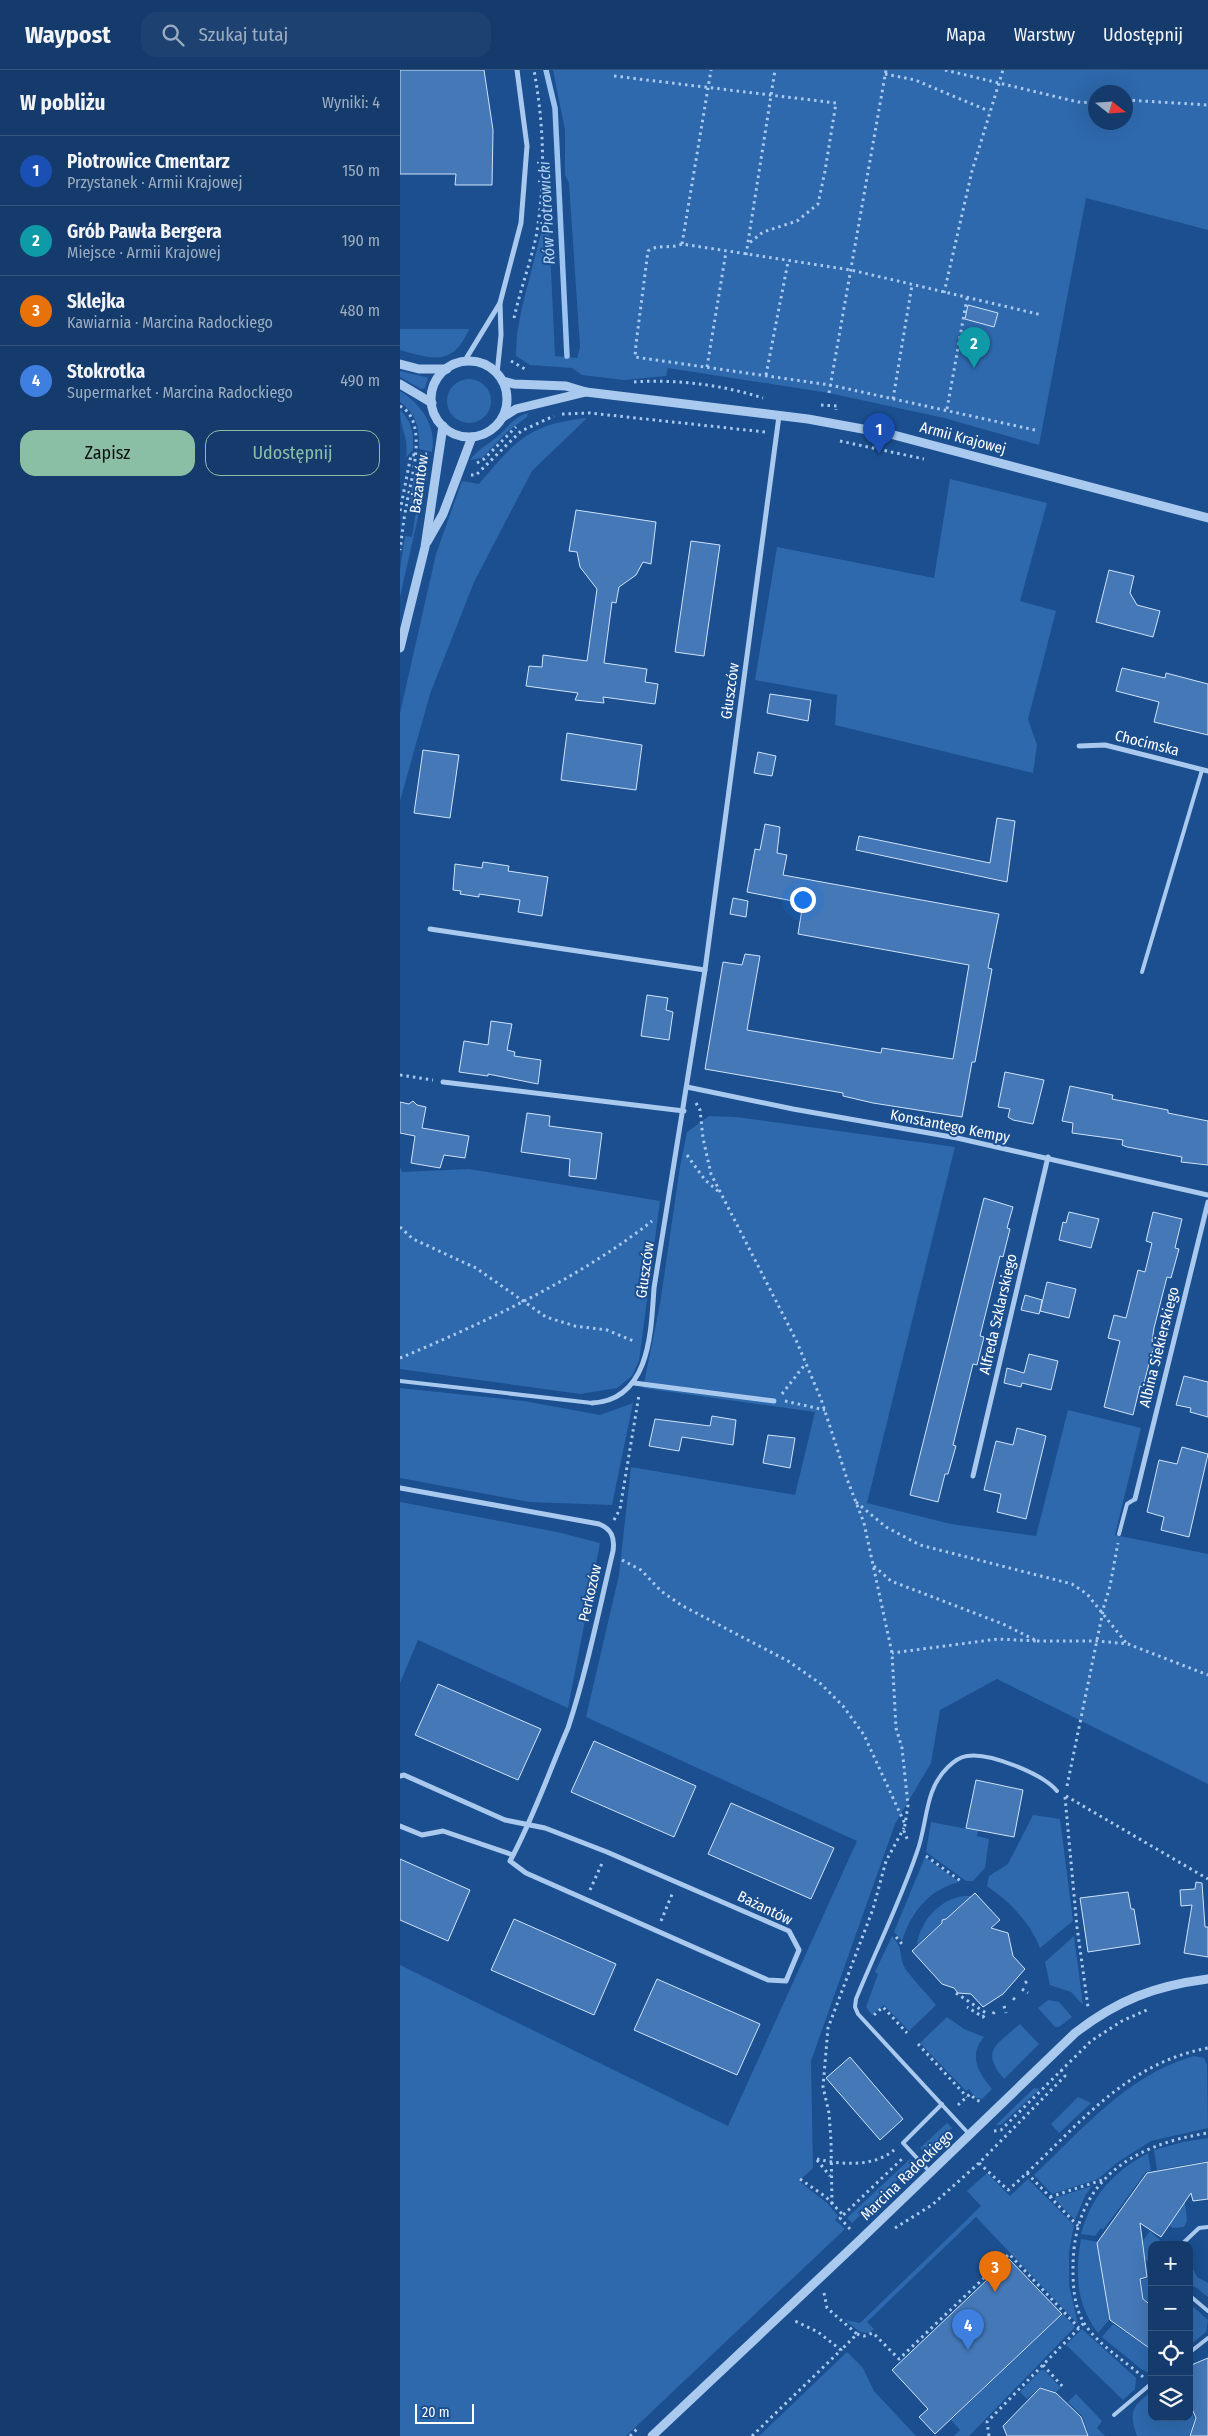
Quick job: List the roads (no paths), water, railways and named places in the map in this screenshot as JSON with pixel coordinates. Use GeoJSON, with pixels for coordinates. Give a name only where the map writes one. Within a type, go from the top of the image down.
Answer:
{"type":"FeatureCollection","features":[{"type":"Feature","properties":{"kind":"street"},"geometry":{"type":"LineString","coordinates":[[464,362],[500,302],[517,244],[526,186],[527,146],[517,70]]}},
{"type":"Feature","properties":{"kind":"street"},"geometry":{"type":"LineString","coordinates":[[447,369],[435,384],[432,403],[435,416],[443,426],[461,436],[472,437],[487,433],[503,417],[507,399],[500,377],[500,302]]}},
{"type":"Feature","properties":{"kind":"street"},"geometry":{"type":"LineString","coordinates":[[400,364],[433,371],[447,369],[464,362],[482,364],[500,377]]}},
{"type":"Feature","properties":{"kind":"street","name":"Armii Krajowej"},"geometry":{"type":"LineString","coordinates":[[500,377],[514,384],[566,386],[586,392],[779,416],[871,430],[927,442],[1208,518]]}},
{"type":"Feature","properties":{"kind":"street"},"geometry":{"type":"LineString","coordinates":[[400,384],[432,403]]}},
{"type":"Feature","properties":{"kind":"street","name":"Armii Krajowej"},"geometry":{"type":"LineString","coordinates":[[503,417],[516,409],[586,392]]}},
{"type":"Feature","properties":{"kind":"street","name":"Głuszców"},"geometry":{"type":"LineString","coordinates":[[592,1403],[604,1402],[625,1392],[634,1383],[644,1363],[666,1210],[706,970],[779,416]]}},
{"type":"Feature","properties":{"kind":"street","name":"Bażantów"},"geometry":{"type":"LineString","coordinates":[[400,648],[403,622],[425,547],[443,426]]}},
{"type":"Feature","properties":{"kind":"street","name":"Bażantów"},"geometry":{"type":"LineString","coordinates":[[425,547],[443,514],[472,437]]}},
{"type":"Feature","properties":{"kind":"street","name":"Chocimska"},"geometry":{"type":"LineString","coordinates":[[1079,746],[1105,745],[1208,771]]}},
{"type":"Feature","properties":{"kind":"street"},"geometry":{"type":"LineString","coordinates":[[430,929],[706,970]]}},
{"type":"Feature","properties":{"kind":"street"},"geometry":{"type":"LineString","coordinates":[[443,1082],[684,1111]]}},
{"type":"Feature","properties":{"kind":"street","name":"Konstantego Kempy"},"geometry":{"type":"LineString","coordinates":[[686,1087],[1048,1157],[1208,1195]]}},
{"type":"Feature","properties":{"kind":"street","name":"Alfreda Szklarskiego"},"geometry":{"type":"LineString","coordinates":[[973,1476],[1048,1157]]}},
{"type":"Feature","properties":{"kind":"street","name":"Albina Siekierskiego"},"geometry":{"type":"LineString","coordinates":[[1135,1499],[1208,1202]]}},
{"type":"Feature","properties":{"kind":"street"},"geometry":{"type":"LineString","coordinates":[[634,1383],[774,1401]]}},
{"type":"Feature","properties":{"kind":"street","name":"Perkozów"},"geometry":{"type":"LineString","coordinates":[[400,1488],[606,1526],[613,1538],[613,1551],[575,1707],[568,1728],[510,1861]]}},
{"type":"Feature","properties":{"kind":"street","name":"Bażantów"},"geometry":{"type":"LineString","coordinates":[[400,1776],[404,1775],[505,1820],[526,1826],[545,1828],[677,1882],[789,1932],[799,1950],[786,1981],[768,1980],[526,1873],[510,1861]]}},
{"type":"Feature","properties":{"kind":"street"},"geometry":{"type":"LineString","coordinates":[[400,1826],[422,1835],[443,1831],[513,1855]]}},
{"type":"Feature","properties":{"kind":"street","name":"Marcina Radockiego"},"geometry":{"type":"LineString","coordinates":[[652,2436],[1054,2052],[1101,2014],[1128,1998],[1172,1985],[1208,1980]]}},
{"type":"Feature","properties":{"kind":"lane"},"geometry":{"type":"LineString","coordinates":[[1142,972],[1202,770]]}},
{"type":"Feature","properties":{"kind":"lane"},"geometry":{"type":"LineString","coordinates":[[400,1381],[592,1403]]}},
{"type":"Feature","properties":{"kind":"lane"},"geometry":{"type":"LineString","coordinates":[[1119,1534],[1127,1504],[1135,1499]]}},
{"type":"Feature","properties":{"kind":"lane"},"geometry":{"type":"LineString","coordinates":[[969,2134],[858,2014],[855,2007],[856,2000],[918,1850],[932,1789],[948,1766],[960,1758],[976,1755],[1006,1763],[1040,1776],[1057,1791]]}},
{"type":"Feature","properties":{"kind":"lane"},"geometry":{"type":"LineString","coordinates":[[930,2172],[903,2143],[942,2104]]}},
{"type":"Feature","properties":{"kind":"lane"},"geometry":{"type":"LineString","coordinates":[[1185,2241],[1199,2228],[1208,2227]]}},
{"type":"Feature","properties":{"kind":"lane"},"geometry":{"type":"LineString","coordinates":[[1193,2298],[1208,2311]]}},
{"type":"Feature","properties":{"kind":"lane"},"geometry":{"type":"LineString","coordinates":[[1193,2350],[1208,2338]]}},
{"type":"Feature","properties":{"kind":"lane"},"geometry":{"type":"LineString","coordinates":[[1114,2415],[1148,2386]]}},
{"type":"Feature","properties":{"kind":"waterway","name":"Rów Piotrowicki"},"geometry":{"type":"LineString","coordinates":[[546,70],[555,108],[567,356]]}},
{"type":"Feature","properties":{"kind":"place","name":"Grób Pawła Bergera"},"geometry":{"type":"Point","coordinates":[974,368]}},
{"type":"Feature","properties":{"kind":"place","name":"Piotrowice Cmentarz"},"geometry":{"type":"Point","coordinates":[879,454]}},
{"type":"Feature","properties":{"kind":"place","name":"Sklejka"},"geometry":{"type":"Point","coordinates":[995,2292]}},
{"type":"Feature","properties":{"kind":"place","name":"Stokrotka"},"geometry":{"type":"Point","coordinates":[968,2350]}}]}
